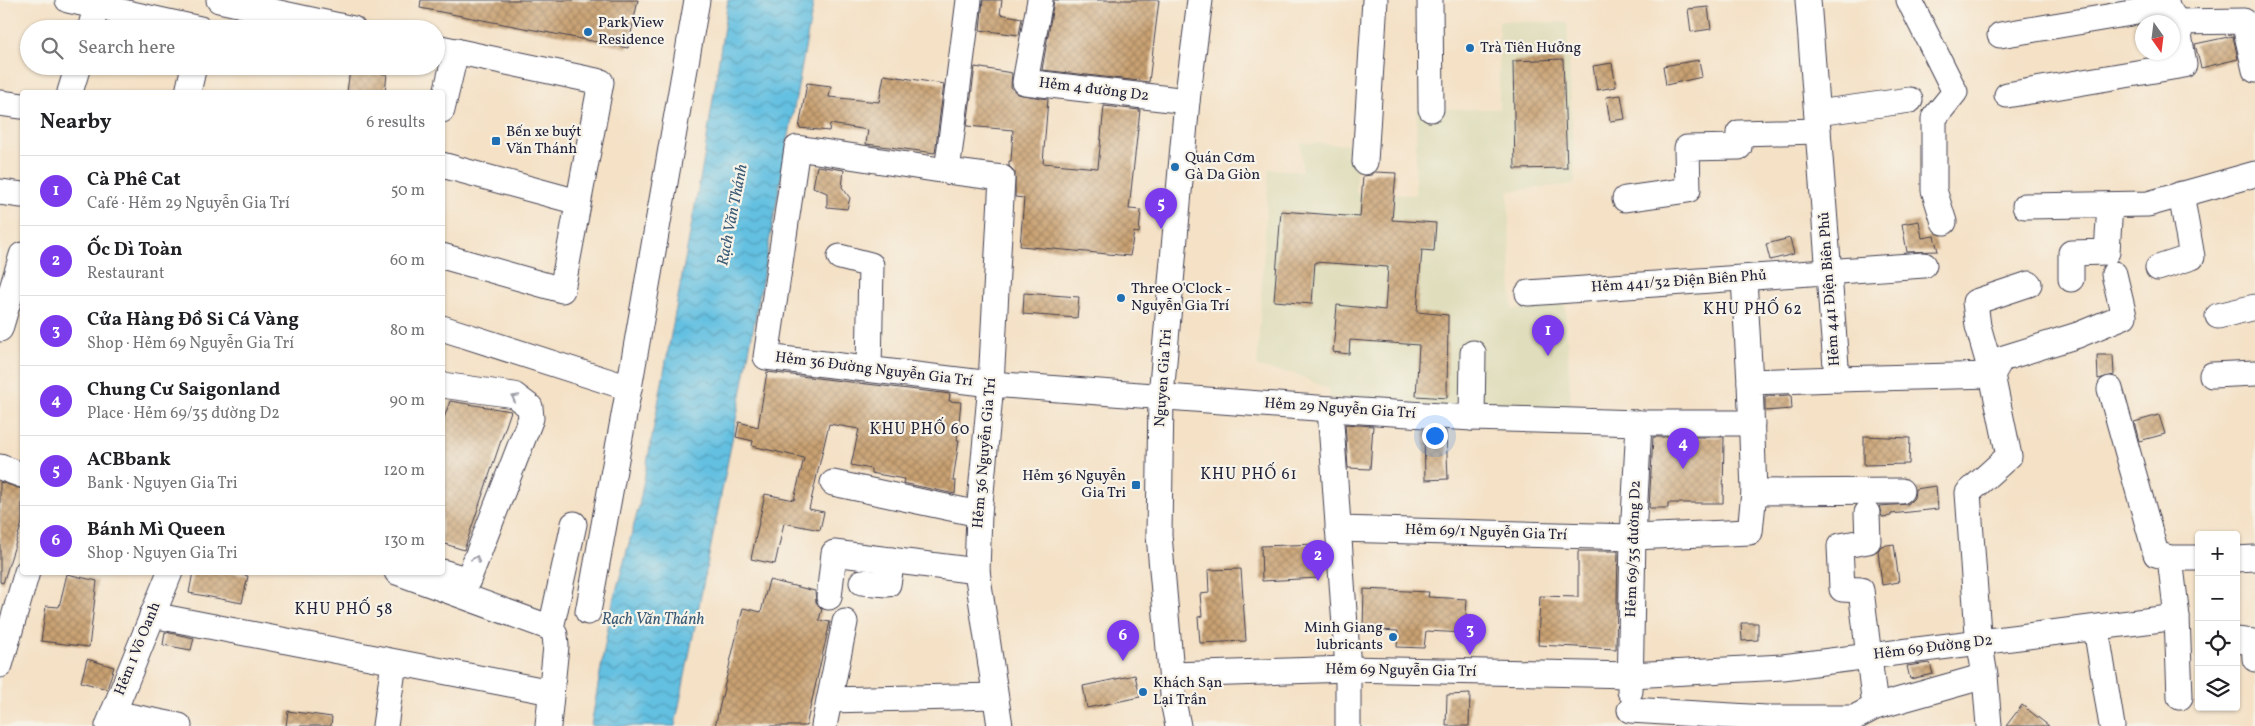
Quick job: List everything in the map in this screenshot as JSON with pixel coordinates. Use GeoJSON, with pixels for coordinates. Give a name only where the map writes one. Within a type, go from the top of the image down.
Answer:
{"type":"FeatureCollection","features":[{"type":"Feature","properties":{"kind":"street"},"geometry":{"type":"LineString","coordinates":[[68,0],[93,17],[120,20]]}},
{"type":"Feature","properties":{"kind":"street"},"geometry":{"type":"LineString","coordinates":[[203,20],[209,0]]}},
{"type":"Feature","properties":{"kind":"street"},"geometry":{"type":"LineString","coordinates":[[219,0],[311,20]]}},
{"type":"Feature","properties":{"kind":"street"},"geometry":{"type":"LineString","coordinates":[[588,612],[697,0]]}},
{"type":"Feature","properties":{"kind":"street"},"geometry":{"type":"LineString","coordinates":[[947,171],[970,0]]}},
{"type":"Feature","properties":{"kind":"street","name":"Hẻm 4 đường D2"},"geometry":{"type":"LineString","coordinates":[[1040,0],[1025,82],[1187,102]]}},
{"type":"Feature","properties":{"kind":"street","name":"Nguyen Gia Tri"},"geometry":{"type":"LineString","coordinates":[[1178,726],[1174,706],[1159,535],[1161,396],[1187,102],[1200,0]]}},
{"type":"Feature","properties":{"kind":"street"},"geometry":{"type":"LineString","coordinates":[[1365,162],[1375,0]]}},
{"type":"Feature","properties":{"kind":"street"},"geometry":{"type":"LineString","coordinates":[[1430,0],[1431,109]]}},
{"type":"Feature","properties":{"kind":"street","name":"Hẻm 441 Điện Biên Phủ"},"geometry":{"type":"LineString","coordinates":[[1808,0],[1837,380],[1992,374]]}},
{"type":"Feature","properties":{"kind":"street"},"geometry":{"type":"LineString","coordinates":[[1909,0],[1955,92],[1934,118],[1934,190],[1944,222]]}},
{"type":"Feature","properties":{"kind":"street"},"geometry":{"type":"LineString","coordinates":[[2000,35],[2170,9],[2244,21],[2255,70]]}},
{"type":"Feature","properties":{"kind":"street"},"geometry":{"type":"LineString","coordinates":[[2007,95],[2184,65],[2170,9]]}},
{"type":"Feature","properties":{"kind":"street"},"geometry":{"type":"LineString","coordinates":[[445,64],[446,49],[601,82],[562,290],[445,257]]}},
{"type":"Feature","properties":{"kind":"street"},"geometry":{"type":"LineString","coordinates":[[71,90],[75,75]]}},
{"type":"Feature","properties":{"kind":"street"},"geometry":{"type":"LineString","coordinates":[[188,90],[192,75]]}},
{"type":"Feature","properties":{"kind":"street"},"geometry":{"type":"LineString","coordinates":[[443,90],[444,75]]}},
{"type":"Feature","properties":{"kind":"street"},"geometry":{"type":"LineString","coordinates":[[1626,199],[1688,190],[1686,148],[1739,147],[1738,133],[1818,122],[1910,100]]}},
{"type":"Feature","properties":{"kind":"street"},"geometry":{"type":"LineString","coordinates":[[0,103],[20,106]]}},
{"type":"Feature","properties":{"kind":"street","name":"Hẻm 36 Đường Nguyễn Gia Trí"},"geometry":{"type":"LineString","coordinates":[[947,171],[797,148],[766,357],[991,384],[1161,396]]}},
{"type":"Feature","properties":{"kind":"street"},"geometry":{"type":"LineString","coordinates":[[445,166],[578,202]]}},
{"type":"Feature","properties":{"kind":"street","name":"Hẻm 36 Nguyễn Gia Trí"},"geometry":{"type":"LineString","coordinates":[[947,171],[1002,178],[991,384],[977,571],[1000,726]]}},
{"type":"Feature","properties":{"kind":"street"},"geometry":{"type":"LineString","coordinates":[[2025,206],[2148,204],[2255,174]]}},
{"type":"Feature","properties":{"kind":"street"},"geometry":{"type":"LineString","coordinates":[[0,192],[20,195]]}},
{"type":"Feature","properties":{"kind":"street"},"geometry":{"type":"LineString","coordinates":[[2158,268],[2192,257],[2181,194]]}},
{"type":"Feature","properties":{"kind":"street"},"geometry":{"type":"LineString","coordinates":[[2071,279],[2071,253],[2107,252],[2110,205]]}},
{"type":"Feature","properties":{"kind":"street"},"geometry":{"type":"LineString","coordinates":[[840,257],[871,265],[869,369]]}},
{"type":"Feature","properties":{"kind":"street"},"geometry":{"type":"LineString","coordinates":[[2,314],[20,261]]}},
{"type":"Feature","properties":{"kind":"street","name":"Hẻm 441/32 Điện Biên Phủ"},"geometry":{"type":"LineString","coordinates":[[1528,293],[1660,282],[1744,279],[1924,265]]}},
{"type":"Feature","properties":{"kind":"street"},"geometry":{"type":"LineString","coordinates":[[1992,374],[2001,360],[2078,335],[2124,316],[2114,274]]}},
{"type":"Feature","properties":{"kind":"street"},"geometry":{"type":"LineString","coordinates":[[1744,279],[1754,492],[1901,491]]}},
{"type":"Feature","properties":{"kind":"street"},"geometry":{"type":"LineString","coordinates":[[1992,724],[1980,643],[1968,492],[2009,456],[1992,374],[1978,326],[1975,302],[2028,284]]}},
{"type":"Feature","properties":{"kind":"street"},"geometry":{"type":"LineString","coordinates":[[2218,316],[2255,307]]}},
{"type":"Feature","properties":{"kind":"street"},"geometry":{"type":"LineString","coordinates":[[445,329],[629,388]]}},
{"type":"Feature","properties":{"kind":"street"},"geometry":{"type":"LineString","coordinates":[[1472,418],[1473,353]]}},
{"type":"Feature","properties":{"kind":"street"},"geometry":{"type":"LineString","coordinates":[[2212,375],[2255,373]]}},
{"type":"Feature","properties":{"kind":"street"},"geometry":{"type":"LineString","coordinates":[[1750,382],[1837,380]]}},
{"type":"Feature","properties":{"kind":"street"},"geometry":{"type":"LineString","coordinates":[[445,385],[514,394],[530,407],[531,418],[468,580],[445,573]]}},
{"type":"Feature","properties":{"kind":"street"},"geometry":{"type":"LineString","coordinates":[[2110,388],[2156,554],[2170,558],[2195,558]]}},
{"type":"Feature","properties":{"kind":"street","name":"Hẻm 29 Nguyễn Gia Trí"},"geometry":{"type":"LineString","coordinates":[[1161,396],[1472,418],[1639,423],[1752,423]]}},
{"type":"Feature","properties":{"kind":"street"},"geometry":{"type":"LineString","coordinates":[[1330,409],[1348,669],[1348,726]]}},
{"type":"Feature","properties":{"kind":"street","name":"Hẻm 69/35 đường D2"},"geometry":{"type":"LineString","coordinates":[[1630,718],[1633,537],[1639,423]]}},
{"type":"Feature","properties":{"kind":"street"},"geometry":{"type":"LineString","coordinates":[[0,467],[20,473]]}},
{"type":"Feature","properties":{"kind":"street"},"geometry":{"type":"LineString","coordinates":[[833,483],[980,514]]}},
{"type":"Feature","properties":{"kind":"street","name":"Hẻm 69/1 Nguyễn Gia Trí"},"geometry":{"type":"LineString","coordinates":[[1338,529],[1633,537],[1750,532],[1754,492]]}},
{"type":"Feature","properties":{"kind":"street"},"geometry":{"type":"LineString","coordinates":[[1867,513],[1868,541],[1840,546],[1842,589],[1861,590],[1870,656],[1874,707]]}},
{"type":"Feature","properties":{"kind":"street"},"geometry":{"type":"LineString","coordinates":[[551,628],[574,524]]}},
{"type":"Feature","properties":{"kind":"street"},"geometry":{"type":"LineString","coordinates":[[829,597],[834,553],[977,571]]}},
{"type":"Feature","properties":{"kind":"street"},"geometry":{"type":"LineString","coordinates":[[2170,558],[2177,617],[2180,697]]}},
{"type":"Feature","properties":{"kind":"street"},"geometry":{"type":"LineString","coordinates":[[2240,559],[2255,558]]}},
{"type":"Feature","properties":{"kind":"street"},"geometry":{"type":"LineString","coordinates":[[862,582],[888,584],[892,560]]}},
{"type":"Feature","properties":{"kind":"street"},"geometry":{"type":"LineString","coordinates":[[0,666],[5,628],[26,575]]}},
{"type":"Feature","properties":{"kind":"street","name":"Hẻm 1 Võ Oanh"},"geometry":{"type":"LineString","coordinates":[[110,719],[169,575]]}},
{"type":"Feature","properties":{"kind":"street"},"geometry":{"type":"LineString","coordinates":[[405,575],[551,628],[555,635],[556,646],[548,726]]}},
{"type":"Feature","properties":{"kind":"street"},"geometry":{"type":"LineString","coordinates":[[152,615],[551,692]]}},
{"type":"Feature","properties":{"kind":"street","name":"Hẻm 69 Đường D2"},"geometry":{"type":"LineString","coordinates":[[1630,675],[1784,666],[2177,617]]}},
{"type":"Feature","properties":{"kind":"street"},"geometry":{"type":"LineString","coordinates":[[824,726],[845,622]]}},
{"type":"Feature","properties":{"kind":"street"},"geometry":{"type":"LineString","coordinates":[[2096,628],[2112,726]]}},
{"type":"Feature","properties":{"kind":"street"},"geometry":{"type":"LineString","coordinates":[[2240,640],[2254,642],[2255,658]]}},
{"type":"Feature","properties":{"kind":"street"},"geometry":{"type":"LineString","coordinates":[[385,726],[394,663]]}},
{"type":"Feature","properties":{"kind":"street","name":"Hẻm 69 Nguyễn Gia Trí"},"geometry":{"type":"LineString","coordinates":[[1172,675],[1348,669],[1630,675]]}},
{"type":"Feature","properties":{"kind":"street"},"geometry":{"type":"LineString","coordinates":[[1630,718],[1854,718],[1874,707],[1986,676]]}},
{"type":"Feature","properties":{"kind":"street"},"geometry":{"type":"LineString","coordinates":[[829,700],[995,696]]}},
{"type":"Feature","properties":{"kind":"street"},"geometry":{"type":"LineString","coordinates":[[110,719],[179,726]]}},
{"type":"Feature","properties":{"kind":"shaded area"},"geometry":{"type":"Polygon","coordinates":[[[1499,21],[1567,23],[1575,184],[1508,191],[1512,310],[1565,304],[1571,409],[1463,409],[1330,398],[1329,389],[1296,374],[1257,367],[1269,169],[1302,171],[1301,143],[1357,145],[1356,193],[1415,195],[1417,109],[1499,109],[1499,21]]]}},
{"type":"Feature","properties":{"kind":"water","name":"Rạch Văn Thánh"},"geometry":{"type":"Polygon","coordinates":[[[728,0],[814,0],[741,395],[675,726],[591,726],[611,610],[639,506],[704,158],[728,0]]]}},
{"type":"Feature","properties":{"kind":"building","name":"Park View Residence"},"geometry":{"type":"Polygon","coordinates":[[[421,0],[638,0],[628,48],[420,8],[421,0]]]}},
{"type":"Feature","properties":{"kind":"building"},"geometry":{"type":"Polygon","coordinates":[[[983,0],[1002,0],[1000,14],[1022,18],[1019,35],[980,30],[983,0]]]}},
{"type":"Feature","properties":{"kind":"building"},"geometry":{"type":"Polygon","coordinates":[[[1054,0],[1159,0],[1149,82],[1042,70],[1054,0]]]}},
{"type":"Feature","properties":{"kind":"building"},"geometry":{"type":"Polygon","coordinates":[[[1708,7],[1711,29],[1691,32],[1688,9],[1708,7]]]}},
{"type":"Feature","properties":{"kind":"building"},"geometry":{"type":"Polygon","coordinates":[[[2233,36],[2238,59],[2201,68],[2195,44],[2233,36]]]}},
{"type":"Feature","properties":{"kind":"building"},"geometry":{"type":"Polygon","coordinates":[[[1563,59],[1567,168],[1515,169],[1513,61],[1563,59]]]}},
{"type":"Feature","properties":{"kind":"building"},"geometry":{"type":"Polygon","coordinates":[[[1699,60],[1702,77],[1666,85],[1663,66],[1699,60]]]}},
{"type":"Feature","properties":{"kind":"building"},"geometry":{"type":"Polygon","coordinates":[[[1612,63],[1616,87],[1597,90],[1593,66],[1612,63]]]}},
{"type":"Feature","properties":{"kind":"building"},"geometry":{"type":"Polygon","coordinates":[[[975,67],[1012,73],[1011,87],[1017,94],[1048,99],[1043,163],[1098,168],[1104,106],[1140,110],[1129,209],[1141,210],[1139,233],[1134,232],[1130,256],[1020,246],[1024,198],[1015,197],[1015,172],[1009,166],[1013,130],[967,126],[975,67]]]}},
{"type":"Feature","properties":{"kind":"building"},"geometry":{"type":"Polygon","coordinates":[[[349,75],[387,75],[385,90],[347,90],[349,75]]]}},
{"type":"Feature","properties":{"kind":"building"},"geometry":{"type":"Polygon","coordinates":[[[884,75],[944,84],[935,153],[866,144],[868,130],[830,124],[829,131],[799,128],[807,83],[831,86],[829,97],[879,102],[884,75]]]}},
{"type":"Feature","properties":{"kind":"building"},"geometry":{"type":"Polygon","coordinates":[[[1621,95],[1625,119],[1610,121],[1606,97],[1621,95]]]}},
{"type":"Feature","properties":{"kind":"building"},"geometry":{"type":"Polygon","coordinates":[[[817,166],[844,170],[842,187],[850,198],[847,209],[827,207],[827,193],[813,187],[817,166]]]}},
{"type":"Feature","properties":{"kind":"building"},"geometry":{"type":"Polygon","coordinates":[[[1375,172],[1396,173],[1392,220],[1436,223],[1434,251],[1422,250],[1417,312],[1448,315],[1447,398],[1416,396],[1419,345],[1350,340],[1349,354],[1333,352],[1337,305],[1385,310],[1388,267],[1315,262],[1312,304],[1274,301],[1281,211],[1360,217],[1363,176],[1371,175],[1375,172]]]}},
{"type":"Feature","properties":{"kind":"building"},"geometry":{"type":"Polygon","coordinates":[[[1919,221],[1922,238],[1934,236],[1938,251],[1907,252],[1902,224],[1919,221]]]}},
{"type":"Feature","properties":{"kind":"building"},"geometry":{"type":"Polygon","coordinates":[[[1790,238],[1794,254],[1770,260],[1766,244],[1790,238]]]}},
{"type":"Feature","properties":{"kind":"building"},"geometry":{"type":"Polygon","coordinates":[[[1024,293],[1079,297],[1077,318],[1023,314],[1024,293]]]}},
{"type":"Feature","properties":{"kind":"building"},"geometry":{"type":"Polygon","coordinates":[[[2097,355],[2113,355],[2114,375],[2098,379],[2097,355]]]}},
{"type":"Feature","properties":{"kind":"building"},"geometry":{"type":"Polygon","coordinates":[[[767,372],[950,394],[949,401],[961,402],[957,440],[959,440],[953,481],[956,481],[955,494],[903,483],[904,479],[871,473],[871,469],[851,465],[859,429],[829,424],[809,509],[824,512],[820,530],[784,523],[775,564],[751,559],[765,494],[794,500],[804,458],[752,446],[753,441],[736,437],[739,422],[758,427],[767,372]]]}},
{"type":"Feature","properties":{"kind":"building"},"geometry":{"type":"Polygon","coordinates":[[[1791,395],[1792,409],[1765,411],[1765,396],[1791,395]]]}},
{"type":"Feature","properties":{"kind":"building"},"geometry":{"type":"Polygon","coordinates":[[[450,401],[511,411],[464,550],[445,544],[445,415],[450,401]]]}},
{"type":"Feature","properties":{"kind":"building"},"geometry":{"type":"Polygon","coordinates":[[[2159,415],[2165,434],[2139,441],[2134,422],[2159,415]]]}},
{"type":"Feature","properties":{"kind":"building"},"geometry":{"type":"Polygon","coordinates":[[[1345,424],[1373,426],[1370,469],[1348,468],[1345,424]]]}},
{"type":"Feature","properties":{"kind":"building"},"geometry":{"type":"Polygon","coordinates":[[[1424,429],[1446,431],[1448,479],[1425,480],[1424,429]]]}},
{"type":"Feature","properties":{"kind":"building"},"geometry":{"type":"Polygon","coordinates":[[[1864,436],[1910,438],[1909,464],[1864,465],[1864,436]]]}},
{"type":"Feature","properties":{"kind":"building"},"geometry":{"type":"Polygon","coordinates":[[[1653,437],[1724,437],[1723,503],[1668,503],[1668,508],[1649,508],[1653,437]]]}},
{"type":"Feature","properties":{"kind":"building"},"geometry":{"type":"Polygon","coordinates":[[[0,482],[20,488],[20,529],[3,583],[0,582],[0,482]]]}},
{"type":"Feature","properties":{"kind":"building"},"geometry":{"type":"Polygon","coordinates":[[[1936,486],[1938,509],[1891,514],[1891,516],[1882,517],[1879,506],[1908,504],[1914,498],[1915,489],[1936,486]]]}},
{"type":"Feature","properties":{"kind":"building"},"geometry":{"type":"Polygon","coordinates":[[[1318,544],[1319,578],[1262,581],[1261,546],[1318,544]]]}},
{"type":"Feature","properties":{"kind":"building"},"geometry":{"type":"Polygon","coordinates":[[[1894,544],[1899,582],[1882,585],[1878,551],[1881,546],[1894,544]]]}},
{"type":"Feature","properties":{"kind":"building"},"geometry":{"type":"Polygon","coordinates":[[[1578,551],[1618,551],[1616,649],[1538,645],[1540,596],[1578,597],[1578,551]]]}},
{"type":"Feature","properties":{"kind":"building"},"geometry":{"type":"Polygon","coordinates":[[[1241,569],[1246,641],[1200,643],[1198,617],[1202,616],[1200,594],[1209,593],[1208,570],[1241,569]]]}},
{"type":"Feature","properties":{"kind":"building"},"geometry":{"type":"Polygon","coordinates":[[[67,575],[97,581],[89,647],[41,641],[46,606],[59,607],[67,575]]]}},
{"type":"Feature","properties":{"kind":"building"},"geometry":{"type":"Polygon","coordinates":[[[192,575],[248,576],[242,603],[189,593],[192,575]]]}},
{"type":"Feature","properties":{"kind":"building"},"geometry":{"type":"Polygon","coordinates":[[[769,580],[815,591],[816,602],[822,609],[819,620],[830,622],[806,726],[715,726],[743,608],[761,612],[769,580]]]}},
{"type":"Feature","properties":{"kind":"building"},"geometry":{"type":"Polygon","coordinates":[[[1364,589],[1429,592],[1428,597],[1467,599],[1465,633],[1426,631],[1424,648],[1397,647],[1398,631],[1363,629],[1364,589]]]}},
{"type":"Feature","properties":{"kind":"building"},"geometry":{"type":"Polygon","coordinates":[[[1741,623],[1758,623],[1758,640],[1742,641],[1741,623]]]}},
{"type":"Feature","properties":{"kind":"building"},"geometry":{"type":"Polygon","coordinates":[[[165,632],[194,638],[191,650],[163,645],[165,632]]]}},
{"type":"Feature","properties":{"kind":"building"},"geometry":{"type":"Polygon","coordinates":[[[87,659],[114,667],[107,689],[81,682],[87,659]]]}},
{"type":"Feature","properties":{"kind":"building"},"geometry":{"type":"Polygon","coordinates":[[[1930,663],[1933,674],[1910,679],[1907,666],[1930,663]]]}},
{"type":"Feature","properties":{"kind":"building"},"geometry":{"type":"Polygon","coordinates":[[[1135,675],[1140,697],[1087,708],[1083,686],[1135,675]]]}},
{"type":"Feature","properties":{"kind":"building"},"geometry":{"type":"Polygon","coordinates":[[[1470,694],[1469,726],[1446,726],[1447,695],[1470,694]]]}},
{"type":"Feature","properties":{"kind":"building"},"geometry":{"type":"Polygon","coordinates":[[[2022,705],[2049,726],[2006,726],[2022,705]]]}},
{"type":"Feature","properties":{"kind":"building"},"geometry":{"type":"Polygon","coordinates":[[[288,711],[332,717],[331,726],[286,726],[288,711]]]}},
{"type":"Feature","properties":{"kind":"place","name":"Park View Residence"},"geometry":{"type":"Point","coordinates":[588,32]}},
{"type":"Feature","properties":{"kind":"place","name":"Trà Tiên Hưởng"},"geometry":{"type":"Point","coordinates":[1470,48]}},
{"type":"Feature","properties":{"kind":"place","name":"Bến xe buýt Văn Thánh"},"geometry":{"type":"Point","coordinates":[496,141]}},
{"type":"Feature","properties":{"kind":"place","name":"Quán Cơm Gà Da Giòn"},"geometry":{"type":"Point","coordinates":[1175,167]}},
{"type":"Feature","properties":{"kind":"place","name":"ACBbank"},"geometry":{"type":"Point","coordinates":[1161,229]}},
{"type":"Feature","properties":{"kind":"place","name":"Three O'Clock - Nguyễn Gia Trí"},"geometry":{"type":"Point","coordinates":[1121,298]}},
{"type":"Feature","properties":{"kind":"place","name":"Cà Phê Cat"},"geometry":{"type":"Point","coordinates":[1548,356]}},
{"type":"Feature","properties":{"kind":"place","name":"Chung Cư Saigonland"},"geometry":{"type":"Point","coordinates":[1683,469]}},
{"type":"Feature","properties":{"kind":"place","name":"Hẻm 36 Nguyễn Gia Tri"},"geometry":{"type":"Point","coordinates":[1136,485]}},
{"type":"Feature","properties":{"kind":"place","name":"Ốc Dì Toàn"},"geometry":{"type":"Point","coordinates":[1318,581]}},
{"type":"Feature","properties":{"kind":"place","name":"Minh Giang lubricants"},"geometry":{"type":"Point","coordinates":[1393,637]}},
{"type":"Feature","properties":{"kind":"place","name":"Cửa Hàng Đồ Si Cá Vàng"},"geometry":{"type":"Point","coordinates":[1470,655]}},
{"type":"Feature","properties":{"kind":"place","name":"Bánh Mì Queen"},"geometry":{"type":"Point","coordinates":[1123,661]}},
{"type":"Feature","properties":{"kind":"place","name":"Khách Sạn Lại Trần"},"geometry":{"type":"Point","coordinates":[1143,692]}},
{"type":"Feature","properties":{"kind":"district","name":"KHU PHỐ 62"},"geometry":{"type":"Point","coordinates":[1753,310]}},
{"type":"Feature","properties":{"kind":"district","name":"KHU PHỐ 60"},"geometry":{"type":"Point","coordinates":[920,430]}},
{"type":"Feature","properties":{"kind":"district","name":"KHU PHỐ 61"},"geometry":{"type":"Point","coordinates":[1249,475]}},
{"type":"Feature","properties":{"kind":"district","name":"KHU PHỐ 58"},"geometry":{"type":"Point","coordinates":[344,610]}}]}
